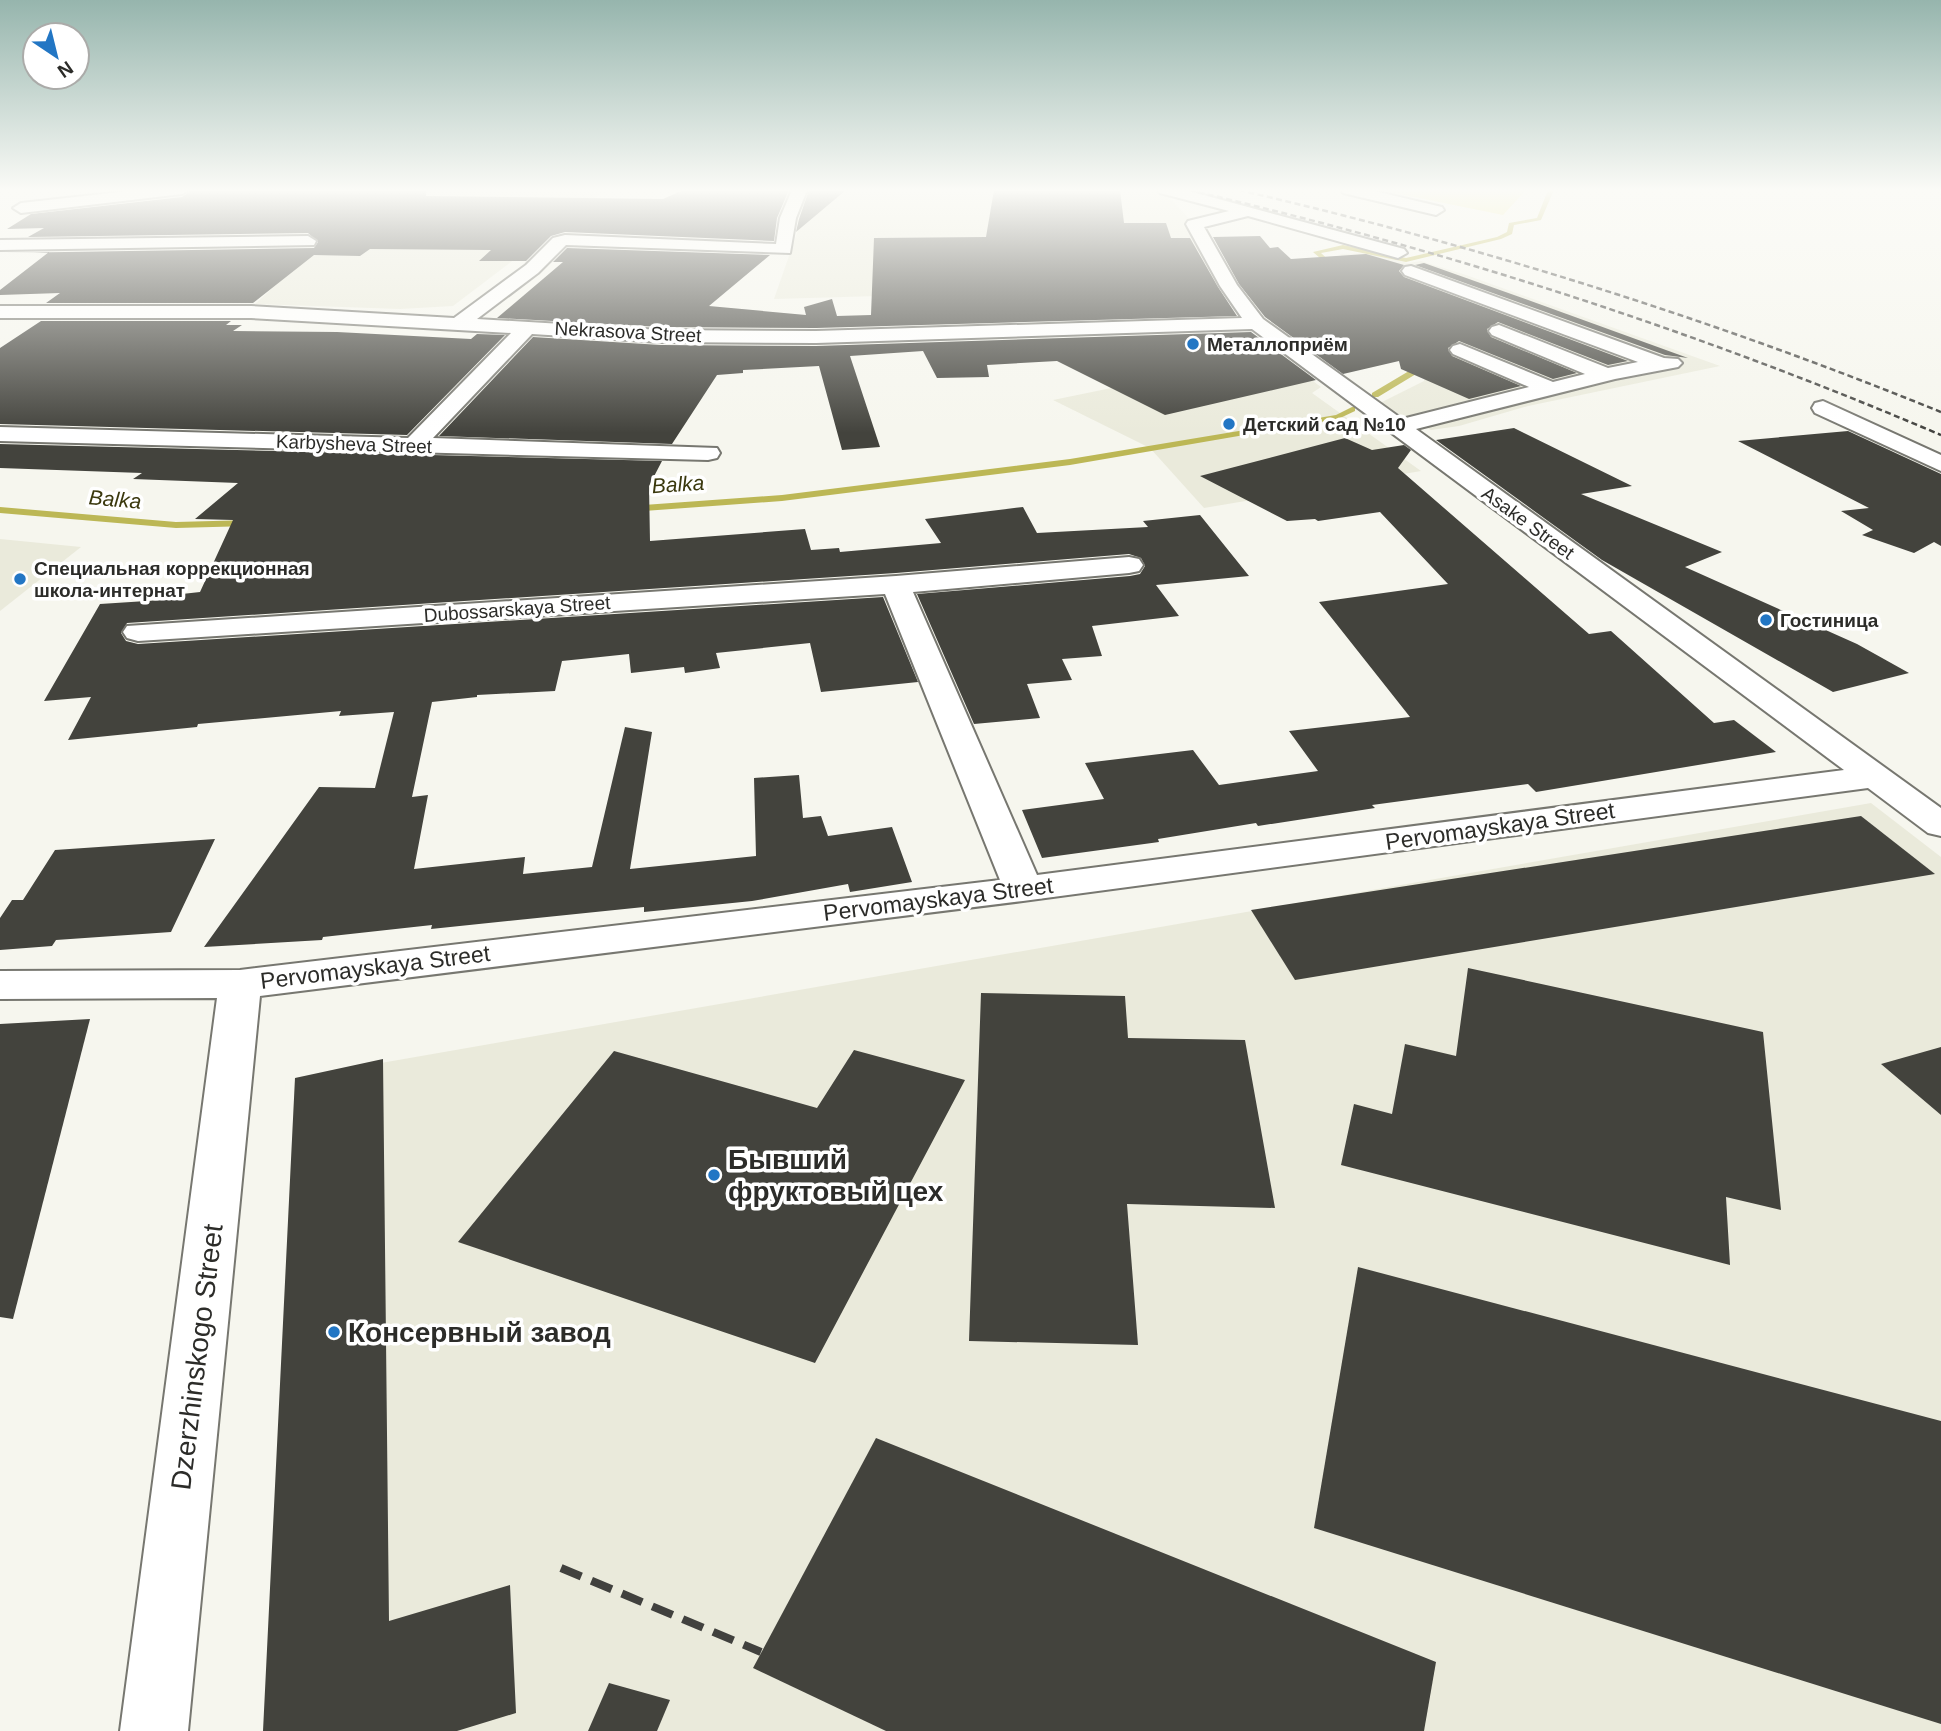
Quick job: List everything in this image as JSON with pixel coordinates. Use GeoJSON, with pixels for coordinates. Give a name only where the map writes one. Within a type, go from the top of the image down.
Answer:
{"type":"FeatureCollection","features":[{"type":"Feature","properties":{"kind":"street"},"geometry":{"type":"LineString","coordinates":[[460,323],[530,271]]}},
{"type":"Feature","properties":{"kind":"street","name":"Asake Street"},"geometry":{"type":"LineString","coordinates":[[1220,271],[1256,323],[1941,825]]}},
{"type":"Feature","properties":{"kind":"street"},"geometry":{"type":"LineString","coordinates":[[1397,427],[1607,374],[1667,364],[1411,271]]}},
{"type":"Feature","properties":{"kind":"street","name":"Nekrasova Street"},"geometry":{"type":"LineString","coordinates":[[0,312],[251,312],[661,336],[816,337],[1256,323]]}},
{"type":"Feature","properties":{"kind":"street"},"geometry":{"type":"LineString","coordinates":[[1480,323],[1607,374]]}},
{"type":"Feature","properties":{"kind":"street"},"geometry":{"type":"LineString","coordinates":[[413,446],[528,327]]}},
{"type":"Feature","properties":{"kind":"street"},"geometry":{"type":"LineString","coordinates":[[1460,350],[1549,388]]}},
{"type":"Feature","properties":{"kind":"street"},"geometry":{"type":"LineString","coordinates":[[1823,408],[1941,464]]}},
{"type":"Feature","properties":{"kind":"street","name":"Karbysheva Street"},"geometry":{"type":"LineString","coordinates":[[0,434],[708,453]]}},
{"type":"Feature","properties":{"kind":"street","name":"Dubossarskaya Street"},"geometry":{"type":"LineString","coordinates":[[138,632],[896,585],[1129,565]]}},
{"type":"Feature","properties":{"kind":"street"},"geometry":{"type":"LineString","coordinates":[[896,585],[1023,889]]}},
{"type":"Feature","properties":{"kind":"street","name":"Pervomayskaya Street"},"geometry":{"type":"LineString","coordinates":[[0,985],[240,984],[1023,889],[1872,777]]}},
{"type":"Feature","properties":{"kind":"street","name":"Dzerzhinskogo Street"},"geometry":{"type":"LineString","coordinates":[[154,1731],[240,984]]}},
{"type":"Feature","properties":{"kind":"shaded area"},"geometry":{"type":"Polygon","coordinates":[[[291,271],[499,271],[453,306],[400,309],[255,304],[291,271]]]}},
{"type":"Feature","properties":{"kind":"shaded area"},"geometry":{"type":"Polygon","coordinates":[[[784,271],[1220,271],[1229,286],[774,299],[784,271]]]}},
{"type":"Feature","properties":{"kind":"shaded area"},"geometry":{"type":"Polygon","coordinates":[[[1348,271],[1452,271],[1720,366],[1528,406],[1459,426],[1431,430],[1378,404],[1424,381],[1437,339],[1354,283],[1348,271]]]}},
{"type":"Feature","properties":{"kind":"shaded area","name":"Детский сад №10"},"geometry":{"type":"Polygon","coordinates":[[[1277,354],[1321,387],[1312,393],[1421,471],[1204,508],[1150,448],[1053,400],[1277,354]]]}},
{"type":"Feature","properties":{"kind":"shaded area","name":"Специальная коррекционная школа-интернат"},"geometry":{"type":"Polygon","coordinates":[[[0,539],[81,547],[0,611],[0,539]]]}},
{"type":"Feature","properties":{"kind":"shaded area","name":"Консервный завод"},"geometry":{"type":"Polygon","coordinates":[[[1871,803],[1941,857],[1941,1731],[264,1731],[295,1078],[1871,803]]]}},
{"type":"Feature","properties":{"kind":"building"},"geometry":{"type":"Polygon","coordinates":[[[25,271],[294,271],[253,303],[46,303],[60,293],[0,295],[0,290],[25,271]]]}},
{"type":"Feature","properties":{"kind":"building"},"geometry":{"type":"Polygon","coordinates":[[[553,271],[751,271],[709,306],[806,315],[804,307],[832,299],[837,316],[871,315],[873,271],[1209,271],[1237,316],[816,328],[661,327],[497,318],[553,271]]]}},
{"type":"Feature","properties":{"kind":"building"},"geometry":{"type":"Polygon","coordinates":[[[1232,271],[1399,271],[1404,277],[1628,361],[1608,365],[1498,322],[1487,329],[1491,337],[1577,373],[1553,379],[1459,341],[1448,348],[1452,356],[1521,386],[1469,399],[1401,369],[1399,361],[1343,374],[1265,317],[1232,271]]]}},
{"type":"Feature","properties":{"kind":"building"},"geometry":{"type":"Polygon","coordinates":[[[1431,271],[1446,271],[1688,358],[1665,355],[1431,271]]]}},
{"type":"Feature","properties":{"kind":"building"},"geometry":{"type":"Polygon","coordinates":[[[41,321],[231,321],[226,325],[242,325],[233,331],[337,332],[471,339],[477,334],[505,335],[407,435],[0,424],[0,348],[41,321]]]}},
{"type":"Feature","properties":{"kind":"building"},"geometry":{"type":"Polygon","coordinates":[[[1251,332],[1316,380],[1165,415],[1057,361],[987,365],[989,377],[937,378],[923,351],[850,356],[880,447],[842,450],[819,366],[743,370],[743,373],[717,375],[672,444],[439,436],[533,337],[661,345],[816,346],[1251,332]]]}},
{"type":"Feature","properties":{"kind":"building"},"geometry":{"type":"Polygon","coordinates":[[[1514,428],[1632,486],[1581,494],[1722,552],[1685,567],[1857,644],[1909,673],[1833,692],[1602,560],[1436,440],[1514,428]]]}},
{"type":"Feature","properties":{"kind":"building"},"geometry":{"type":"Polygon","coordinates":[[[1848,431],[1941,474],[1941,546],[1934,542],[1914,553],[1862,535],[1873,530],[1841,511],[1869,508],[1738,441],[1848,431]]]}},
{"type":"Feature","properties":{"kind":"building"},"geometry":{"type":"Polygon","coordinates":[[[1345,438],[1372,450],[1404,445],[1411,450],[1398,468],[1589,634],[1611,631],[1714,723],[1734,720],[1776,752],[1536,792],[1528,784],[1372,805],[1375,808],[1258,826],[1256,823],[1158,839],[1159,842],[1042,858],[1022,810],[1104,799],[1085,763],[1193,750],[1219,785],[1318,771],[1289,731],[1410,717],[1319,602],[1448,584],[1380,512],[1318,521],[1287,521],[1200,476],[1345,438]]]}},
{"type":"Feature","properties":{"kind":"building"},"geometry":{"type":"Polygon","coordinates":[[[0,444],[662,461],[649,486],[650,541],[805,529],[811,550],[839,548],[840,552],[941,543],[925,519],[1023,507],[1037,533],[1148,527],[1143,521],[1200,515],[1249,576],[1156,585],[1179,616],[1092,626],[1102,656],[1062,659],[1072,680],[1027,684],[1040,718],[974,724],[917,594],[1130,576],[1140,574],[1145,566],[1141,558],[1129,554],[896,573],[127,623],[121,633],[126,641],[138,644],[883,597],[918,682],[821,692],[810,643],[716,653],[720,668],[685,673],[684,667],[631,673],[629,654],[562,661],[555,691],[477,695],[432,702],[412,797],[428,795],[414,869],[525,857],[523,874],[592,867],[625,727],[652,732],[630,869],[756,856],[754,778],[799,775],[803,818],[821,816],[828,836],[892,827],[912,882],[850,892],[848,884],[752,901],[644,912],[644,907],[431,929],[432,925],[323,937],[322,940],[204,947],[319,787],[375,788],[394,712],[339,716],[341,711],[198,724],[197,727],[68,740],[91,697],[44,701],[100,604],[162,600],[164,596],[200,592],[233,520],[195,519],[238,483],[133,479],[142,473],[0,468],[0,444]]]}},
{"type":"Feature","properties":{"kind":"building"},"geometry":{"type":"Polygon","coordinates":[[[1861,816],[1935,874],[1295,980],[1251,910],[1861,816]]]}},
{"type":"Feature","properties":{"kind":"building"},"geometry":{"type":"Polygon","coordinates":[[[215,839],[171,932],[56,940],[52,946],[0,950],[0,918],[12,900],[23,900],[55,850],[215,839]]]}},
{"type":"Feature","properties":{"kind":"building"},"geometry":{"type":"Polygon","coordinates":[[[1468,968],[1763,1032],[1781,1210],[1726,1197],[1730,1265],[1341,1165],[1354,1104],[1392,1114],[1405,1044],[1456,1056],[1468,968]]]}},
{"type":"Feature","properties":{"kind":"building"},"geometry":{"type":"Polygon","coordinates":[[[981,993],[1125,996],[1128,1038],[1245,1040],[1275,1208],[1127,1204],[1138,1345],[969,1341],[981,993]]]}},
{"type":"Feature","properties":{"kind":"building"},"geometry":{"type":"Polygon","coordinates":[[[90,1019],[13,1319],[0,1317],[0,1024],[90,1019]]]}},
{"type":"Feature","properties":{"kind":"building"},"geometry":{"type":"Polygon","coordinates":[[[1941,1047],[1941,1115],[1881,1064],[1941,1047]]]}},
{"type":"Feature","properties":{"kind":"building","name":"Бывший фруктовый цех"},"geometry":{"type":"Polygon","coordinates":[[[854,1050],[965,1080],[815,1363],[458,1242],[614,1051],[817,1108],[854,1050]]]}},
{"type":"Feature","properties":{"kind":"building","name":"Консервный завод"},"geometry":{"type":"Polygon","coordinates":[[[383,1059],[389,1621],[510,1585],[516,1713],[457,1731],[263,1731],[295,1078],[383,1059]]]}},
{"type":"Feature","properties":{"kind":"building"},"geometry":{"type":"Polygon","coordinates":[[[1358,1267],[1941,1421],[1941,1724],[1314,1528],[1358,1267]]]}},
{"type":"Feature","properties":{"kind":"building"},"geometry":{"type":"Polygon","coordinates":[[[876,1438],[1436,1662],[1424,1731],[886,1731],[753,1668],[876,1438]]]}},
{"type":"Feature","properties":{"kind":"building"},"geometry":{"type":"Polygon","coordinates":[[[609,1683],[670,1700],[657,1731],[588,1731],[609,1683]]]}},
{"type":"Feature","properties":{"kind":"waterway","name":"Balka"},"geometry":{"type":"LineString","coordinates":[[1375,395],[1413,372],[1410,358]]}},
{"type":"Feature","properties":{"kind":"waterway","name":"Balka"},"geometry":{"type":"LineString","coordinates":[[630,509],[782,498],[1070,462],[1338,417],[1352,409]]}},
{"type":"Feature","properties":{"kind":"waterway","name":"Balka"},"geometry":{"type":"LineString","coordinates":[[0,510],[176,525],[250,523]]}},
{"type":"Feature","properties":{"kind":"railway"},"geometry":{"type":"LineString","coordinates":[[1489,271],[1663,327],[1941,435]]}},
{"type":"Feature","properties":{"kind":"railway"},"geometry":{"type":"LineString","coordinates":[[1542,271],[1769,346],[1941,412]]}},
{"type":"Feature","properties":{"kind":"railway"},"geometry":{"type":"LineString","coordinates":[[561,1568],[761,1652]]}},
{"type":"Feature","properties":{"kind":"place","name":"Металлоприём"},"geometry":{"type":"Point","coordinates":[1193,344]}},
{"type":"Feature","properties":{"kind":"place","name":"Детский сад №10"},"geometry":{"type":"Point","coordinates":[1229,424]}},
{"type":"Feature","properties":{"kind":"place","name":"Специальная коррекционная школа-интернат"},"geometry":{"type":"Point","coordinates":[20,579]}},
{"type":"Feature","properties":{"kind":"place","name":"Гостиница"},"geometry":{"type":"Point","coordinates":[1766,620]}},
{"type":"Feature","properties":{"kind":"place","name":"Бывший фруктовый цех"},"geometry":{"type":"Point","coordinates":[714,1175]}},
{"type":"Feature","properties":{"kind":"place","name":"Консервный завод"},"geometry":{"type":"Point","coordinates":[334,1332]}}]}
